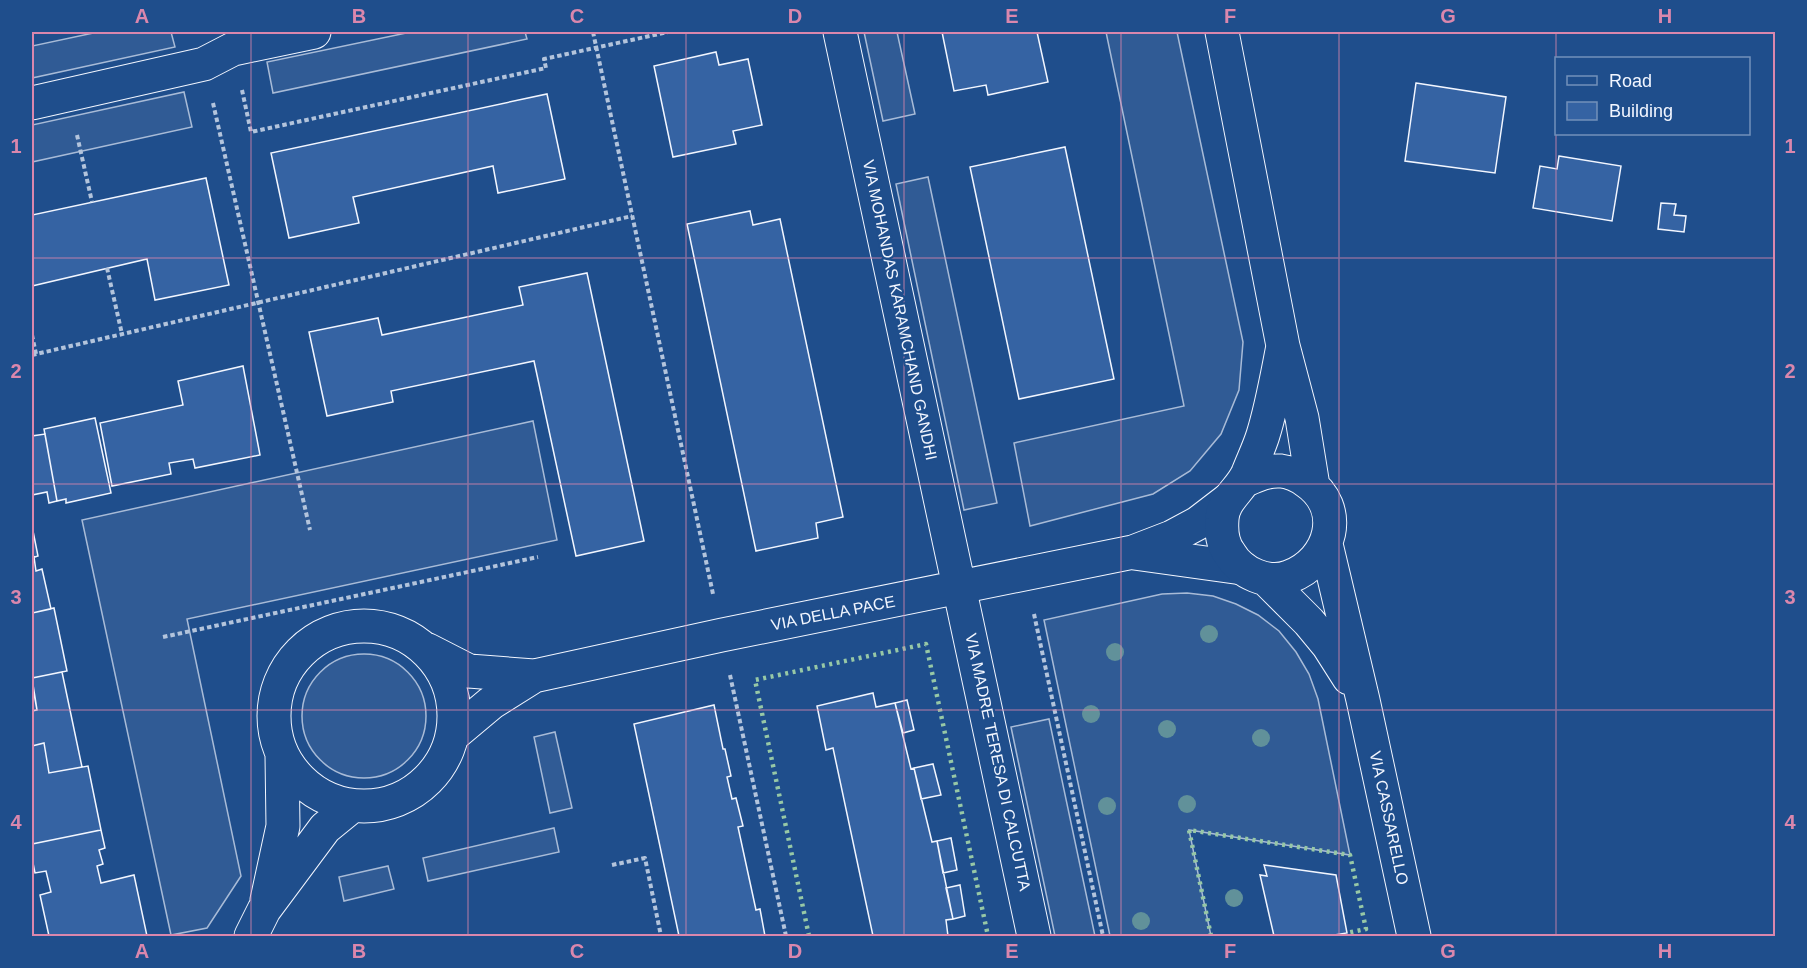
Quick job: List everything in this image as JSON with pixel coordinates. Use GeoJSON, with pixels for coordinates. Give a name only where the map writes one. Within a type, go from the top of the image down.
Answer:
{"type":"FeatureCollection","features":[{"type":"Feature","properties":{"kind":"street"},"geometry":{"type":"LineString","coordinates":[[32,103],[204,64],[233,49],[314,32]]}},
{"type":"Feature","properties":{"kind":"street","name":"VIA MOHANDAS KARAMCHAND GANDHI"},"geometry":{"type":"LineString","coordinates":[[840,32],[961,588]]}},
{"type":"Feature","properties":{"kind":"street"},"geometry":{"type":"LineString","coordinates":[[1222,32],[1283,346]]}},
{"type":"Feature","properties":{"kind":"street","name":"VIA CASSARELLO"},"geometry":{"type":"LineString","coordinates":[[1283,346],[1302,418],[1313,486],[1323,499],[1328,514],[1330,529],[1326,544],[1363,700],[1414,936]]}},
{"type":"Feature","properties":{"kind":"street","name":"VIA CASSARELLO"},"geometry":{"type":"LineString","coordinates":[[1283,346],[1265,429],[1222,517],[1222,537],[1229,554],[1309,622],[1328,645],[1363,700]]}},
{"type":"Feature","properties":{"kind":"street"},"geometry":{"type":"LineString","coordinates":[[1237,490],[1263,473],[1281,471],[1298,476],[1313,486]]}},
{"type":"Feature","properties":{"kind":"street","name":"VIA DELLA PACE"},"geometry":{"type":"LineString","coordinates":[[258,923],[283,826],[282,756],[273,725],[276,692],[290,662],[313,640],[343,627],[374,625],[402,633],[428,650],[469,670],[534,676],[722,635],[1133,552],[1172,537],[1198,523],[1237,490]]}},
{"type":"Feature","properties":{"kind":"street"},"geometry":{"type":"LineString","coordinates":[[1254,573],[1285,578],[1302,572],[1316,560],[1326,544]]}},
{"type":"Feature","properties":{"kind":"street","name":"VIA DELLA PACE"},"geometry":{"type":"LineString","coordinates":[[1133,552],[1254,573]]}},
{"type":"Feature","properties":{"kind":"street","name":"VIA MADRE TERESA DI CALCUTTA"},"geometry":{"type":"LineString","coordinates":[[961,588],[1034,936]]}},
{"type":"Feature","properties":{"kind":"street","name":"VIA DELLA PACE"},"geometry":{"type":"LineString","coordinates":[[282,756],[300,781],[324,797],[352,806],[374,806],[395,801],[422,786],[442,763],[454,734],[455,704],[446,674],[428,650]]}},
{"type":"Feature","properties":{"kind":"street","name":"VIA DELLA PACE"},"geometry":{"type":"LineString","coordinates":[[454,734],[491,703],[534,676]]}},
{"type":"Feature","properties":{"kind":"street","name":"VIA DELLA PACE"},"geometry":{"type":"LineString","coordinates":[[258,923],[325,828],[352,806]]}},
{"type":"Feature","properties":{"kind":"path"},"geometry":{"type":"LineString","coordinates":[[593,32],[786,936]]}},
{"type":"Feature","properties":{"kind":"path"},"geometry":{"type":"LineString","coordinates":[[233,49],[251,132],[546,68],[544,59],[668,32]]}},
{"type":"Feature","properties":{"kind":"path"},"geometry":{"type":"LineString","coordinates":[[204,64],[310,530]]}},
{"type":"Feature","properties":{"kind":"path"},"geometry":{"type":"LineString","coordinates":[[68,95],[92,202]]}},
{"type":"Feature","properties":{"kind":"path"},"geometry":{"type":"LineString","coordinates":[[32,335],[34,355],[632,216]]}},
{"type":"Feature","properties":{"kind":"path"},"geometry":{"type":"LineString","coordinates":[[107,268],[122,334]]}},
{"type":"Feature","properties":{"kind":"path"},"geometry":{"type":"LineString","coordinates":[[163,637],[538,557]]}},
{"type":"Feature","properties":{"kind":"path"},"geometry":{"type":"LineString","coordinates":[[1026,574],[1102,936]]}},
{"type":"Feature","properties":{"kind":"path"},"geometry":{"type":"LineString","coordinates":[[612,865],[645,858],[661,936]]}},
{"type":"Feature","properties":{"kind":"shaded area"},"geometry":{"type":"Polygon","coordinates":[[[98,32],[171,32],[175,47],[32,78],[32,46],[98,32]]]}},
{"type":"Feature","properties":{"kind":"shaded area"},"geometry":{"type":"Polygon","coordinates":[[[411,32],[525,32],[527,39],[273,93],[267,62],[411,32]]]}},
{"type":"Feature","properties":{"kind":"shaded area"},"geometry":{"type":"Polygon","coordinates":[[[864,32],[897,32],[915,114],[883,121],[864,32]]]}},
{"type":"Feature","properties":{"kind":"shaded area"},"geometry":{"type":"Polygon","coordinates":[[[1106,32],[1177,32],[1243,342],[1239,390],[1221,434],[1190,471],[1153,494],[1030,526],[1014,443],[1184,406],[1106,32]]]}},
{"type":"Feature","properties":{"kind":"shaded area"},"geometry":{"type":"Polygon","coordinates":[[[184,92],[192,127],[32,162],[32,125],[184,92]]]}},
{"type":"Feature","properties":{"kind":"shaded area"},"geometry":{"type":"Polygon","coordinates":[[[928,177],[997,503],[964,510],[896,184],[928,177]]]}},
{"type":"Feature","properties":{"kind":"shaded area"},"geometry":{"type":"Polygon","coordinates":[[[533,421],[557,540],[187,619],[241,876],[207,928],[171,935],[82,520],[533,421]]]}},
{"type":"Feature","properties":{"kind":"shaded area"},"geometry":{"type":"Polygon","coordinates":[[[1187,593],[1213,596],[1258,615],[1279,631],[1296,652],[1309,674],[1318,699],[1350,855],[1189,830],[1211,936],[1110,936],[1044,620],[1162,594],[1187,593]]]}},
{"type":"Feature","properties":{"kind":"shaded area"},"geometry":{"type":"Polygon","coordinates":[[[364,654],[388,658],[408,672],[422,692],[426,716],[422,740],[408,760],[388,774],[364,778],[340,774],[320,760],[306,740],[302,716],[306,692],[320,672],[340,658],[364,654]]]}},
{"type":"Feature","properties":{"kind":"shaded area"},"geometry":{"type":"Polygon","coordinates":[[[1049,719],[1095,936],[1055,936],[1011,727],[1049,719]]]}},
{"type":"Feature","properties":{"kind":"shaded area"},"geometry":{"type":"Polygon","coordinates":[[[555,732],[572,808],[550,813],[534,737],[555,732]]]}},
{"type":"Feature","properties":{"kind":"shaded area"},"geometry":{"type":"Polygon","coordinates":[[[554,828],[559,852],[428,881],[423,858],[554,828]]]}},
{"type":"Feature","properties":{"kind":"shaded area"},"geometry":{"type":"Polygon","coordinates":[[[388,866],[394,889],[344,901],[339,877],[388,866]]]}},
{"type":"Feature","properties":{"kind":"building"},"geometry":{"type":"Polygon","coordinates":[[[942,32],[1037,32],[1048,82],[988,95],[986,85],[954,91],[942,32]]]}},
{"type":"Feature","properties":{"kind":"building"},"geometry":{"type":"Polygon","coordinates":[[[716,52],[719,65],[748,59],[762,125],[733,131],[736,144],[673,157],[654,66],[716,52]]]}},
{"type":"Feature","properties":{"kind":"building"},"geometry":{"type":"Polygon","coordinates":[[[1416,83],[1506,97],[1495,173],[1405,161],[1416,83]]]}},
{"type":"Feature","properties":{"kind":"building"},"geometry":{"type":"Polygon","coordinates":[[[547,94],[565,179],[498,193],[493,166],[353,197],[359,223],[289,238],[271,153],[547,94]]]}},
{"type":"Feature","properties":{"kind":"building"},"geometry":{"type":"Polygon","coordinates":[[[1065,147],[1114,379],[1019,399],[970,167],[1065,147]]]}},
{"type":"Feature","properties":{"kind":"building"},"geometry":{"type":"Polygon","coordinates":[[[1559,156],[1621,166],[1612,221],[1533,208],[1540,166],[1557,169],[1559,156]]]}},
{"type":"Feature","properties":{"kind":"building"},"geometry":{"type":"Polygon","coordinates":[[[206,178],[229,285],[155,300],[147,259],[32,286],[32,215],[206,178]]]}},
{"type":"Feature","properties":{"kind":"building"},"geometry":{"type":"Polygon","coordinates":[[[1661,203],[1676,204],[1674,215],[1686,216],[1684,232],[1658,229],[1661,203]]]}},
{"type":"Feature","properties":{"kind":"building"},"geometry":{"type":"Polygon","coordinates":[[[750,211],[753,225],[780,219],[843,517],[816,523],[818,538],[756,551],[687,224],[750,211]]]}},
{"type":"Feature","properties":{"kind":"building"},"geometry":{"type":"Polygon","coordinates":[[[587,273],[644,541],[576,556],[534,361],[391,391],[393,402],[327,416],[309,332],[378,318],[382,335],[523,305],[519,287],[587,273]]]}},
{"type":"Feature","properties":{"kind":"building"},"geometry":{"type":"Polygon","coordinates":[[[243,366],[260,455],[195,468],[193,459],[169,463],[171,474],[112,486],[100,423],[183,405],[178,381],[243,366]]]}},
{"type":"Feature","properties":{"kind":"building"},"geometry":{"type":"Polygon","coordinates":[[[95,418],[111,493],[66,503],[66,499],[57,501],[44,429],[95,418]]]}},
{"type":"Feature","properties":{"kind":"building"},"geometry":{"type":"Polygon","coordinates":[[[45,434],[57,501],[49,503],[47,492],[32,495],[32,436],[45,434]]]}},
{"type":"Feature","properties":{"kind":"building"},"geometry":{"type":"Polygon","coordinates":[[[32,526],[38,556],[32,558],[32,526]]]}},
{"type":"Feature","properties":{"kind":"building"},"geometry":{"type":"Polygon","coordinates":[[[34,557],[36,571],[42,569],[51,609],[32,613],[32,558],[34,557]]]}},
{"type":"Feature","properties":{"kind":"building"},"geometry":{"type":"Polygon","coordinates":[[[54,608],[67,671],[32,678],[32,613],[54,608]]]}},
{"type":"Feature","properties":{"kind":"building"},"geometry":{"type":"Polygon","coordinates":[[[62,672],[82,767],[49,773],[44,743],[32,746],[32,711],[37,710],[32,678],[62,672]]]}},
{"type":"Feature","properties":{"kind":"building"},"geometry":{"type":"Polygon","coordinates":[[[32,682],[37,710],[32,711],[32,682]]]}},
{"type":"Feature","properties":{"kind":"building"},"geometry":{"type":"Polygon","coordinates":[[[873,693],[876,707],[895,703],[932,842],[937,841],[953,919],[946,920],[948,936],[873,936],[833,748],[826,750],[817,706],[873,693]]]}},
{"type":"Feature","properties":{"kind":"building"},"geometry":{"type":"Polygon","coordinates":[[[907,700],[914,730],[903,733],[895,703],[907,700]]]}},
{"type":"Feature","properties":{"kind":"building"},"geometry":{"type":"Polygon","coordinates":[[[714,705],[731,776],[727,777],[732,799],[736,798],[743,826],[738,827],[756,910],[760,909],[765,936],[679,936],[634,724],[714,705]]]}},
{"type":"Feature","properties":{"kind":"building"},"geometry":{"type":"Polygon","coordinates":[[[44,743],[49,773],[88,766],[101,830],[32,844],[32,746],[44,743]]]}},
{"type":"Feature","properties":{"kind":"building"},"geometry":{"type":"Polygon","coordinates":[[[933,764],[941,795],[921,799],[914,768],[933,764]]]}},
{"type":"Feature","properties":{"kind":"building"},"geometry":{"type":"Polygon","coordinates":[[[101,830],[105,848],[99,850],[103,864],[97,866],[101,883],[134,875],[147,936],[49,936],[40,895],[51,892],[46,871],[35,873],[32,863],[32,844],[101,830]]]}},
{"type":"Feature","properties":{"kind":"building"},"geometry":{"type":"Polygon","coordinates":[[[951,838],[957,870],[943,873],[937,841],[951,838]]]}},
{"type":"Feature","properties":{"kind":"building"},"geometry":{"type":"Polygon","coordinates":[[[1264,865],[1336,875],[1347,933],[1328,936],[1274,936],[1260,875],[1267,876],[1264,865]]]}},
{"type":"Feature","properties":{"kind":"building"},"geometry":{"type":"Polygon","coordinates":[[[960,885],[965,916],[953,919],[946,888],[960,885]]]}},
{"type":"Feature","properties":{"kind":"hedge"},"geometry":{"type":"LineString","coordinates":[[809,936],[755,680],[926,644],[988,936]]}},
{"type":"Feature","properties":{"kind":"hedge"},"geometry":{"type":"LineString","coordinates":[[1211,936],[1189,830],[1350,855],[1366,929],[1347,933]]}}]}
